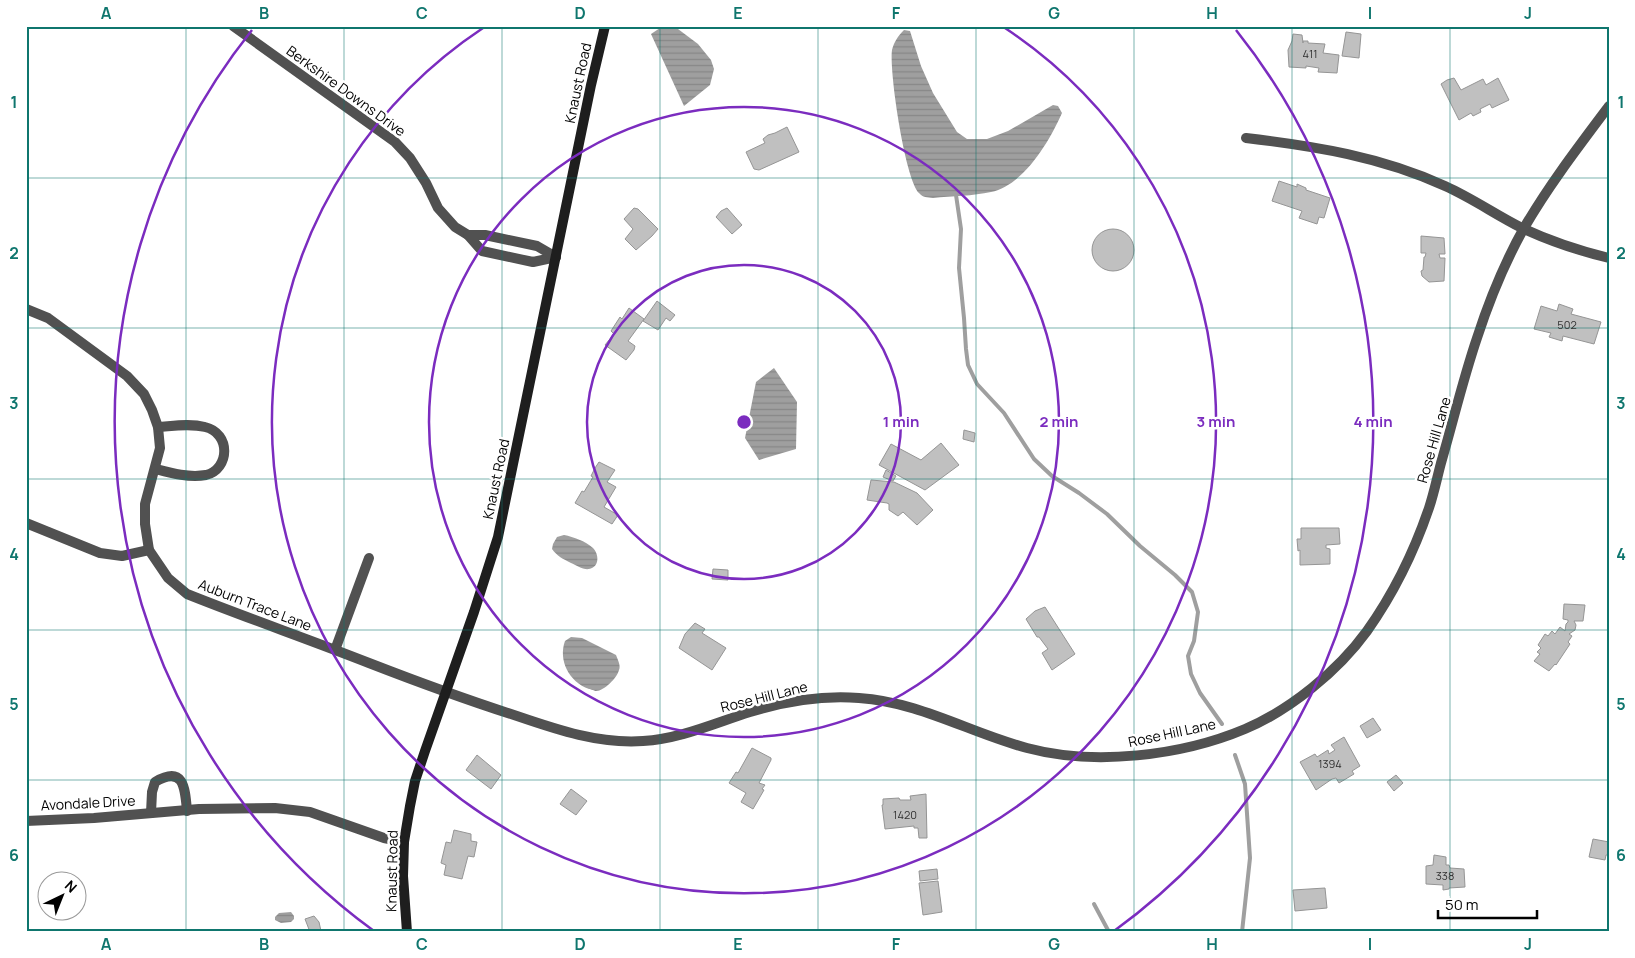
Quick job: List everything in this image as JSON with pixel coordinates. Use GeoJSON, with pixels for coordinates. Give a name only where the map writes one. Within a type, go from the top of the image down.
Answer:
{"type":"FeatureCollection","features":[{"type":"Feature","properties":{"kind":"main road","name":"Knaust Road"},"geometry":{"type":"LineString","coordinates":[[407,932],[403,896],[404,842],[415,781],[498,537],[605,26]]}},
{"type":"Feature","properties":{"kind":"street","name":"Berkshire Downs Drive"},"geometry":{"type":"LineString","coordinates":[[233,26],[395,142],[410,158],[426,183],[438,208],[455,227],[468,235],[482,251],[533,262],[556,257]]}},
{"type":"Feature","properties":{"kind":"street","name":"Rose Hill Lane"},"geometry":{"type":"LineString","coordinates":[[445,693],[562,731],[600,740],[644,741],[680,735],[756,710],[791,702],[829,697],[863,698],[902,704],[1032,750],[1069,756],[1116,758],[1148,754],[1194,745],[1246,729],[1281,710],[1311,688],[1338,664],[1364,635],[1392,593],[1411,556],[1430,505],[1476,340],[1496,285],[1524,229],[1564,165],[1609,106]]}},
{"type":"Feature","properties":{"kind":"street"},"geometry":{"type":"LineString","coordinates":[[1246,138],[1343,152],[1397,167],[1446,186],[1524,229],[1581,251],[1609,258]]}},
{"type":"Feature","properties":{"kind":"street"},"geometry":{"type":"LineString","coordinates":[[468,235],[486,235],[537,246],[556,257]]}},
{"type":"Feature","properties":{"kind":"street","name":"Auburn Trace Lane"},"geometry":{"type":"LineString","coordinates":[[26,309],[48,318],[127,376],[144,394],[158,427],[160,448],[156,469],[145,504],[145,524],[149,550],[168,578],[187,594],[445,693]]}},
{"type":"Feature","properties":{"kind":"street"},"geometry":{"type":"LineString","coordinates":[[156,469],[174,474],[208,475],[217,468],[223,459],[225,449],[223,440],[216,432],[206,427],[190,425],[158,427]]}},
{"type":"Feature","properties":{"kind":"street"},"geometry":{"type":"LineString","coordinates":[[26,523],[100,553],[122,556],[149,550]]}},
{"type":"Feature","properties":{"kind":"street"},"geometry":{"type":"LineString","coordinates":[[335,650],[369,558]]}},
{"type":"Feature","properties":{"kind":"street","name":"Avondale Drive"},"geometry":{"type":"LineString","coordinates":[[151,813],[152,792],[155,782],[170,776],[175,776],[182,782],[185,790],[187,811]]}},
{"type":"Feature","properties":{"kind":"street","name":"Avondale Drive"},"geometry":{"type":"LineString","coordinates":[[26,821],[187,811],[294,809],[310,812],[384,838],[404,842]]}},
{"type":"Feature","properties":{"kind":"shaded area"},"geometry":{"type":"Polygon","coordinates":[[[663,26],[674,26],[698,44],[711,60],[714,69],[710,85],[684,106],[651,34],[663,26]]]}},
{"type":"Feature","properties":{"kind":"shaded area"},"geometry":{"type":"Polygon","coordinates":[[[904,30],[910,31],[921,66],[933,93],[957,132],[967,139],[987,139],[1008,131],[1053,105],[1058,106],[1062,113],[1043,149],[1025,172],[1014,181],[1003,188],[977,194],[933,198],[924,197],[919,193],[908,168],[899,124],[893,79],[892,50],[896,39],[904,30]]]}},
{"type":"Feature","properties":{"kind":"shaded area"},"geometry":{"type":"Polygon","coordinates":[[[774,368],[797,402],[796,449],[759,460],[745,438],[756,382],[774,368]]]}},
{"type":"Feature","properties":{"kind":"shaded area"},"geometry":{"type":"Polygon","coordinates":[[[564,535],[586,543],[593,548],[597,557],[597,563],[593,568],[582,568],[556,554],[552,549],[553,544],[557,537],[564,535]]]}},
{"type":"Feature","properties":{"kind":"shaded area"},"geometry":{"type":"Polygon","coordinates":[[[571,637],[582,638],[616,655],[620,667],[616,677],[610,684],[596,691],[582,686],[571,676],[564,663],[563,648],[565,641],[571,637]]]}},
{"type":"Feature","properties":{"kind":"shaded area"},"geometry":{"type":"Polygon","coordinates":[[[291,912],[294,919],[291,922],[281,923],[275,920],[279,913],[291,912]]]}},
{"type":"Feature","properties":{"kind":"building"},"geometry":{"type":"Polygon","coordinates":[[[1346,32],[1361,34],[1359,58],[1342,56],[1346,32]]]}},
{"type":"Feature","properties":{"kind":"building"},"geometry":{"type":"Polygon","coordinates":[[[1293,34],[1302,35],[1303,43],[1303,41],[1308,41],[1308,43],[1325,44],[1323,53],[1339,55],[1337,73],[1318,72],[1319,68],[1306,66],[1306,68],[1289,67],[1288,50],[1293,34]]]}},
{"type":"Feature","properties":{"kind":"building"},"geometry":{"type":"Polygon","coordinates":[[[1454,78],[1461,90],[1483,79],[1486,85],[1498,78],[1509,100],[1492,108],[1490,104],[1480,109],[1481,112],[1473,116],[1471,113],[1459,120],[1441,84],[1454,78]]]}},
{"type":"Feature","properties":{"kind":"building"},"geometry":{"type":"Polygon","coordinates":[[[787,127],[799,152],[759,170],[754,169],[746,152],[765,143],[763,139],[768,135],[787,127]]]}},
{"type":"Feature","properties":{"kind":"building"},"geometry":{"type":"Polygon","coordinates":[[[1279,181],[1297,187],[1297,184],[1306,188],[1306,190],[1330,198],[1324,218],[1319,217],[1317,224],[1299,218],[1302,211],[1272,201],[1279,181]]]}},
{"type":"Feature","properties":{"kind":"building"},"geometry":{"type":"Polygon","coordinates":[[[634,208],[638,209],[658,229],[636,250],[625,239],[633,229],[624,219],[634,208]]]}},
{"type":"Feature","properties":{"kind":"building"},"geometry":{"type":"Polygon","coordinates":[[[727,208],[742,225],[732,234],[716,217],[727,208]]]}},
{"type":"Feature","properties":{"kind":"building"},"geometry":{"type":"Polygon","coordinates":[[[1109,229],[1117,229],[1128,235],[1134,250],[1128,265],[1117,271],[1109,271],[1098,265],[1092,254],[1092,246],[1098,235],[1109,229]]]}},
{"type":"Feature","properties":{"kind":"building"},"geometry":{"type":"Polygon","coordinates":[[[1421,236],[1444,238],[1445,254],[1439,254],[1440,258],[1445,258],[1444,281],[1429,282],[1422,276],[1421,271],[1423,270],[1426,253],[1421,253],[1421,236]]]}},
{"type":"Feature","properties":{"kind":"building"},"geometry":{"type":"Polygon","coordinates":[[[657,301],[675,315],[670,321],[666,318],[658,330],[643,321],[657,301]]]}},
{"type":"Feature","properties":{"kind":"building"},"geometry":{"type":"Polygon","coordinates":[[[1559,304],[1573,309],[1571,314],[1601,322],[1594,344],[1563,336],[1562,341],[1549,337],[1551,333],[1534,329],[1541,306],[1557,311],[1559,304]]]}},
{"type":"Feature","properties":{"kind":"building"},"geometry":{"type":"Polygon","coordinates":[[[629,308],[644,319],[628,341],[635,346],[626,360],[605,345],[614,334],[611,331],[620,317],[622,319],[629,308]]]}},
{"type":"Feature","properties":{"kind":"building"},"geometry":{"type":"Polygon","coordinates":[[[964,430],[975,433],[974,442],[963,439],[964,430]]]}},
{"type":"Feature","properties":{"kind":"building"},"geometry":{"type":"Polygon","coordinates":[[[941,443],[959,465],[925,490],[879,465],[891,444],[921,460],[941,443]]]}},
{"type":"Feature","properties":{"kind":"building"},"geometry":{"type":"Polygon","coordinates":[[[599,462],[615,470],[607,482],[616,487],[604,507],[618,515],[612,524],[575,503],[593,477],[591,476],[599,462]]]}},
{"type":"Feature","properties":{"kind":"building"},"geometry":{"type":"Polygon","coordinates":[[[886,470],[896,476],[893,481],[883,477],[886,470]]]}},
{"type":"Feature","properties":{"kind":"building"},"geometry":{"type":"Polygon","coordinates":[[[871,480],[894,482],[917,493],[933,510],[917,525],[903,512],[898,516],[889,510],[889,504],[867,500],[871,480]]]}},
{"type":"Feature","properties":{"kind":"building"},"geometry":{"type":"Polygon","coordinates":[[[1301,528],[1339,528],[1340,544],[1326,545],[1326,548],[1330,549],[1330,564],[1300,565],[1300,550],[1298,551],[1297,539],[1301,539],[1301,528]]]}},
{"type":"Feature","properties":{"kind":"building"},"geometry":{"type":"Polygon","coordinates":[[[713,569],[728,570],[728,580],[712,579],[713,569]]]}},
{"type":"Feature","properties":{"kind":"building"},"geometry":{"type":"Polygon","coordinates":[[[1564,604],[1585,605],[1583,621],[1574,621],[1576,625],[1575,630],[1569,634],[1572,636],[1568,642],[1570,644],[1556,665],[1549,671],[1534,661],[1540,654],[1537,652],[1541,648],[1538,645],[1545,634],[1548,636],[1552,631],[1555,634],[1560,627],[1565,631],[1568,620],[1563,619],[1564,604]]]}},
{"type":"Feature","properties":{"kind":"building"},"geometry":{"type":"Polygon","coordinates":[[[1045,607],[1075,654],[1052,670],[1042,653],[1048,649],[1037,637],[1026,619],[1035,611],[1045,607]]]}},
{"type":"Feature","properties":{"kind":"building"},"geometry":{"type":"Polygon","coordinates":[[[695,623],[705,629],[702,633],[726,648],[712,670],[679,648],[685,634],[695,623]]]}},
{"type":"Feature","properties":{"kind":"building"},"geometry":{"type":"Polygon","coordinates":[[[1373,718],[1381,730],[1367,738],[1360,726],[1373,718]]]}},
{"type":"Feature","properties":{"kind":"building"},"geometry":{"type":"Polygon","coordinates":[[[1344,737],[1360,766],[1352,771],[1354,774],[1339,783],[1336,778],[1332,779],[1316,790],[1300,762],[1315,754],[1317,757],[1328,750],[1329,754],[1335,750],[1331,745],[1344,737]]]}},
{"type":"Feature","properties":{"kind":"building"},"geometry":{"type":"Polygon","coordinates":[[[752,748],[771,758],[759,783],[765,785],[762,789],[764,790],[753,809],[741,802],[746,793],[729,783],[736,772],[738,773],[752,748]]]}},
{"type":"Feature","properties":{"kind":"building"},"geometry":{"type":"Polygon","coordinates":[[[477,755],[501,775],[491,789],[466,770],[477,755]]]}},
{"type":"Feature","properties":{"kind":"building"},"geometry":{"type":"Polygon","coordinates":[[[1396,775],[1403,783],[1394,791],[1387,782],[1396,775]]]}},
{"type":"Feature","properties":{"kind":"building"},"geometry":{"type":"Polygon","coordinates":[[[571,789],[587,801],[576,815],[560,804],[571,789]]]}},
{"type":"Feature","properties":{"kind":"building"},"geometry":{"type":"Polygon","coordinates":[[[926,794],[927,838],[919,838],[918,828],[914,828],[914,826],[885,829],[883,799],[899,798],[900,800],[911,800],[910,796],[926,794]]]}},
{"type":"Feature","properties":{"kind":"building"},"geometry":{"type":"Polygon","coordinates":[[[454,830],[471,834],[471,841],[477,842],[474,857],[468,856],[462,879],[444,875],[446,865],[441,863],[446,842],[451,843],[454,830]]]}},
{"type":"Feature","properties":{"kind":"building"},"geometry":{"type":"Polygon","coordinates":[[[1593,839],[1609,842],[1609,853],[1606,855],[1605,860],[1589,857],[1593,839]]]}},
{"type":"Feature","properties":{"kind":"building"},"geometry":{"type":"Polygon","coordinates":[[[1434,855],[1446,857],[1446,865],[1449,865],[1450,868],[1464,869],[1465,887],[1443,890],[1443,885],[1426,884],[1426,866],[1433,865],[1434,855]]]}},
{"type":"Feature","properties":{"kind":"building"},"geometry":{"type":"Polygon","coordinates":[[[937,869],[938,879],[920,881],[919,871],[937,869]]]}},
{"type":"Feature","properties":{"kind":"building"},"geometry":{"type":"Polygon","coordinates":[[[938,881],[942,912],[923,915],[919,883],[938,881]]]}},
{"type":"Feature","properties":{"kind":"building"},"geometry":{"type":"Polygon","coordinates":[[[1325,888],[1327,908],[1295,911],[1293,890],[1325,888]]]}},
{"type":"Feature","properties":{"kind":"building"},"geometry":{"type":"Polygon","coordinates":[[[314,916],[319,922],[321,931],[319,932],[310,932],[305,919],[314,916]]]}},
{"type":"Feature","properties":{"kind":"waterway"},"geometry":{"type":"LineString","coordinates":[[956,195],[961,229],[959,268],[966,349],[968,365],[977,384],[1004,413],[1034,459],[1052,476],[1107,514],[1192,592],[1198,612],[1194,641],[1188,656],[1191,674],[1200,693],[1222,724]]}},
{"type":"Feature","properties":{"kind":"waterway"},"geometry":{"type":"LineString","coordinates":[[1235,755],[1245,784],[1250,858],[1242,932]]}},
{"type":"Feature","properties":{"kind":"waterway"},"geometry":{"type":"LineString","coordinates":[[1094,904],[1109,932]]}}]}
